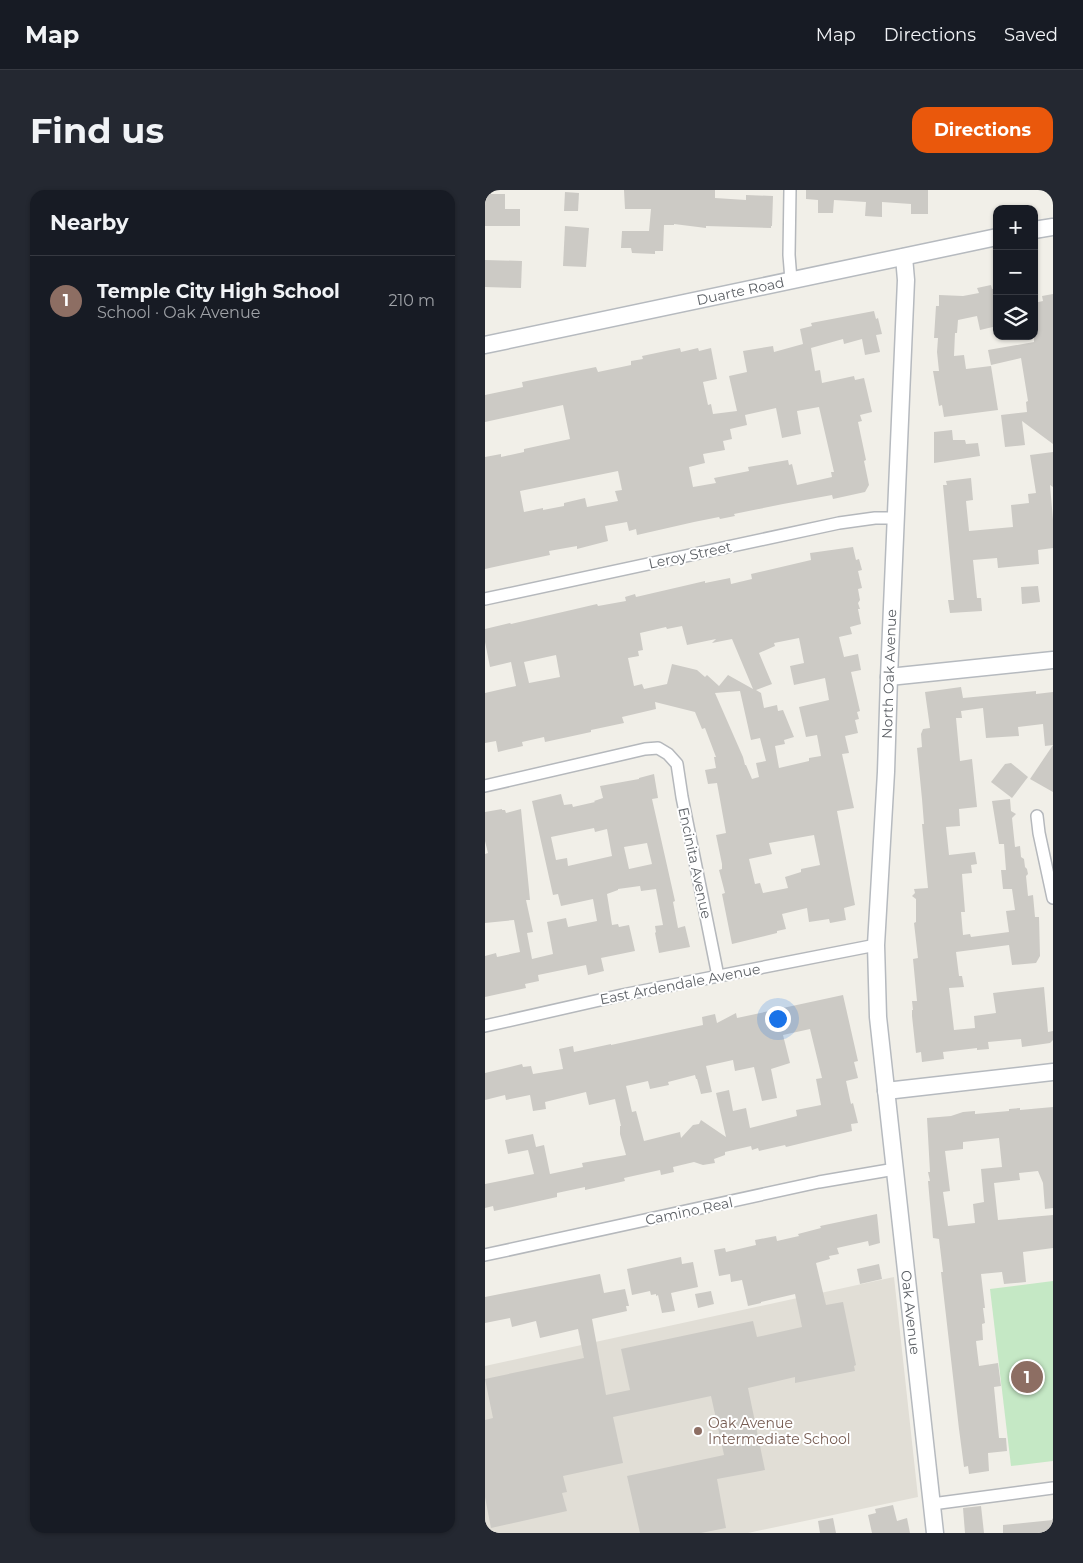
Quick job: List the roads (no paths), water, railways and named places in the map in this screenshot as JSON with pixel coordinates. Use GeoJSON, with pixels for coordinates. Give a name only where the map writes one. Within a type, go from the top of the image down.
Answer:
{"type":"FeatureCollection","features":[{"type":"Feature","properties":{"kind":"street"},"geometry":{"type":"LineString","coordinates":[[790,190],[789,255],[791,280]]}},
{"type":"Feature","properties":{"kind":"street"},"geometry":{"type":"LineString","coordinates":[[1038,229],[1053,227]]}},
{"type":"Feature","properties":{"kind":"street","name":"Duarte Road"},"geometry":{"type":"LineString","coordinates":[[485,345],[993,238]]}},
{"type":"Feature","properties":{"kind":"street","name":"North Oak Avenue"},"geometry":{"type":"LineString","coordinates":[[886,1091],[878,1018],[876,945],[886,772],[906,280],[904,257]]}},
{"type":"Feature","properties":{"kind":"street","name":"Leroy Street"},"geometry":{"type":"LineString","coordinates":[[485,599],[839,523],[875,518],[896,518]]}},
{"type":"Feature","properties":{"kind":"street"},"geometry":{"type":"LineString","coordinates":[[889,677],[1053,660]]}},
{"type":"Feature","properties":{"kind":"street","name":"Encinita Avenue"},"geometry":{"type":"LineString","coordinates":[[485,786],[645,749],[658,748],[668,754],[677,764],[679,771],[681,797],[718,976]]}},
{"type":"Feature","properties":{"kind":"street"},"geometry":{"type":"LineString","coordinates":[[1037,816],[1053,898]]}},
{"type":"Feature","properties":{"kind":"street","name":"East Ardendale Avenue"},"geometry":{"type":"LineString","coordinates":[[485,1026],[718,976],[876,945]]}},
{"type":"Feature","properties":{"kind":"street"},"geometry":{"type":"LineString","coordinates":[[886,1091],[1053,1072]]}},
{"type":"Feature","properties":{"kind":"street","name":"Oak Avenue"},"geometry":{"type":"LineString","coordinates":[[886,1091],[935,1533]]}},
{"type":"Feature","properties":{"kind":"street","name":"Camino Real"},"geometry":{"type":"LineString","coordinates":[[485,1256],[819,1182],[895,1169]]}},
{"type":"Feature","properties":{"kind":"street"},"geometry":{"type":"LineString","coordinates":[[932,1504],[1053,1488]]}},
{"type":"Feature","properties":{"kind":"place","name":"Temple City High School"},"geometry":{"type":"Point","coordinates":[1027,1377]}},
{"type":"Feature","properties":{"kind":"place","name":"Oak Avenue Intermediate School"},"geometry":{"type":"Point","coordinates":[698,1431]}}]}
